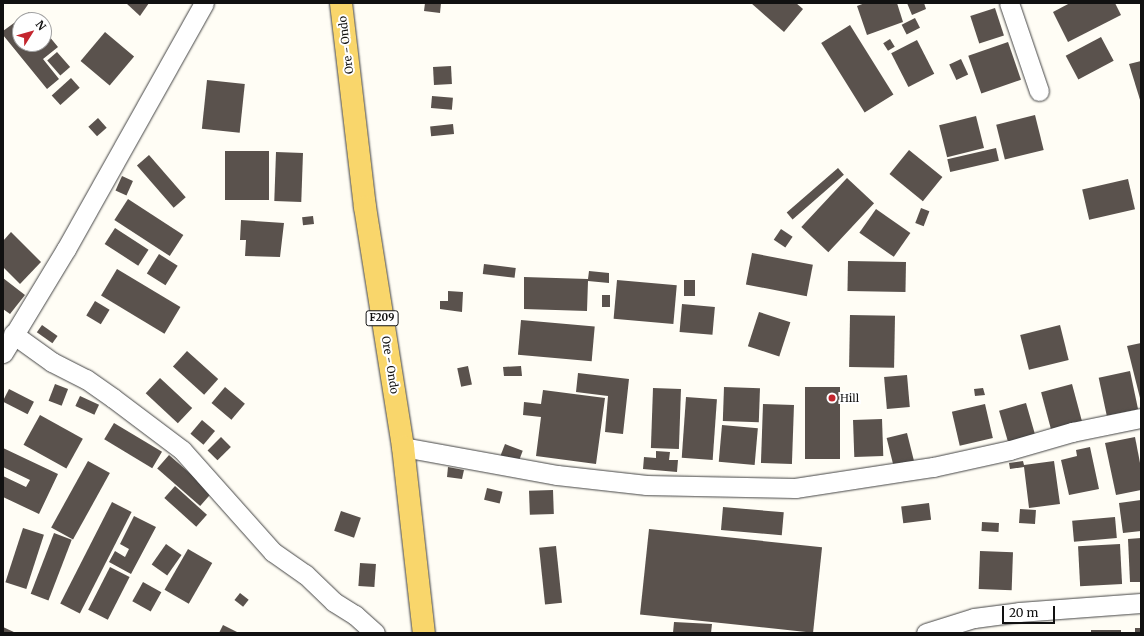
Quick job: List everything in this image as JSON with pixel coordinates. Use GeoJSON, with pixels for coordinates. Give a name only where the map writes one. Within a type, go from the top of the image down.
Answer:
{"type":"FeatureCollection","features":[{"type":"Feature","properties":{"kind":"main road","name":"Ore - Ondo"},"geometry":{"type":"LineString","coordinates":[[341,3],[365,207],[403,447],[424,633]]}},
{"type":"Feature","properties":{"kind":"street"},"geometry":{"type":"LineString","coordinates":[[3,352],[66,249],[204,3]]}},
{"type":"Feature","properties":{"kind":"street"},"geometry":{"type":"LineString","coordinates":[[1009,3],[1039,91]]}},
{"type":"Feature","properties":{"kind":"street"},"geometry":{"type":"LineString","coordinates":[[13,334],[52,362],[86,379],[182,450],[273,552],[305,574],[334,602],[355,615],[375,633]]}},
{"type":"Feature","properties":{"kind":"street"},"geometry":{"type":"LineString","coordinates":[[403,447],[557,475],[646,485],[795,488],[866,479],[933,467],[1010,450],[1072,432],[1141,418]]}},
{"type":"Feature","properties":{"kind":"street"},"geometry":{"type":"LineString","coordinates":[[926,633],[974,618],[1019,612],[1141,603]]}},
{"type":"Feature","properties":{"kind":"building"},"geometry":{"type":"Polygon","coordinates":[[[126,3],[149,3],[140,16],[126,3]]]}},
{"type":"Feature","properties":{"kind":"building"},"geometry":{"type":"Polygon","coordinates":[[[425,3],[441,3],[440,13],[424,11],[425,3]]]}},
{"type":"Feature","properties":{"kind":"building"},"geometry":{"type":"Polygon","coordinates":[[[751,3],[796,3],[803,9],[784,32],[751,3]]]}},
{"type":"Feature","properties":{"kind":"building"},"geometry":{"type":"Polygon","coordinates":[[[865,3],[897,3],[903,22],[867,35],[857,6],[865,3]]]}},
{"type":"Feature","properties":{"kind":"building"},"geometry":{"type":"Polygon","coordinates":[[[907,3],[924,3],[926,9],[912,15],[907,3]]]}},
{"type":"Feature","properties":{"kind":"building"},"geometry":{"type":"Polygon","coordinates":[[[1070,3],[1115,3],[1121,15],[1068,42],[1053,12],[1070,3]]]}},
{"type":"Feature","properties":{"kind":"building"},"geometry":{"type":"Polygon","coordinates":[[[995,8],[1004,36],[979,44],[970,16],[995,8]]]}},
{"type":"Feature","properties":{"kind":"building"},"geometry":{"type":"Polygon","coordinates":[[[915,18],[920,28],[907,35],[902,25],[915,18]]]}},
{"type":"Feature","properties":{"kind":"building"},"geometry":{"type":"Polygon","coordinates":[[[12,24],[12,46],[3,35],[3,31],[12,24]]]}},
{"type":"Feature","properties":{"kind":"building"},"geometry":{"type":"Polygon","coordinates":[[[850,25],[893,95],[865,113],[821,43],[850,25]]]}},
{"type":"Feature","properties":{"kind":"building"},"geometry":{"type":"Polygon","coordinates":[[[105,32],[134,56],[110,86],[81,61],[105,32]]]}},
{"type":"Feature","properties":{"kind":"building"},"geometry":{"type":"Polygon","coordinates":[[[1101,37],[1114,61],[1078,80],[1066,56],[1101,37]]]}},
{"type":"Feature","properties":{"kind":"building"},"geometry":{"type":"Polygon","coordinates":[[[890,39],[895,47],[888,51],[883,43],[890,39]]]}},
{"type":"Feature","properties":{"kind":"building"},"geometry":{"type":"Polygon","coordinates":[[[52,40],[58,47],[52,52],[52,40]]]}},
{"type":"Feature","properties":{"kind":"building"},"geometry":{"type":"Polygon","coordinates":[[[917,40],[934,74],[908,87],[891,53],[917,40]]]}},
{"type":"Feature","properties":{"kind":"building"},"geometry":{"type":"Polygon","coordinates":[[[1008,42],[1021,80],[981,93],[968,56],[1008,42]]]}},
{"type":"Feature","properties":{"kind":"building"},"geometry":{"type":"Polygon","coordinates":[[[17,52],[52,52],[43,59],[59,79],[47,89],[17,52]]]}},
{"type":"Feature","properties":{"kind":"building"},"geometry":{"type":"Polygon","coordinates":[[[57,52],[70,67],[60,76],[47,61],[57,52]]]}},
{"type":"Feature","properties":{"kind":"building"},"geometry":{"type":"Polygon","coordinates":[[[961,59],[968,74],[956,80],[949,64],[961,59]]]}},
{"type":"Feature","properties":{"kind":"building"},"geometry":{"type":"Polygon","coordinates":[[[1141,61],[1141,103],[1129,64],[1141,61]]]}},
{"type":"Feature","properties":{"kind":"building"},"geometry":{"type":"Polygon","coordinates":[[[451,66],[452,84],[434,85],[433,67],[451,66]]]}},
{"type":"Feature","properties":{"kind":"building"},"geometry":{"type":"Polygon","coordinates":[[[71,78],[80,88],[60,105],[52,95],[71,78]]]}},
{"type":"Feature","properties":{"kind":"building"},"geometry":{"type":"Polygon","coordinates":[[[207,80],[245,84],[240,133],[202,129],[207,80]]]}},
{"type":"Feature","properties":{"kind":"building"},"geometry":{"type":"Polygon","coordinates":[[[432,96],[453,98],[452,110],[431,108],[432,96]]]}},
{"type":"Feature","properties":{"kind":"building"},"geometry":{"type":"Polygon","coordinates":[[[1035,115],[1044,150],[1005,160],[996,125],[1035,115]]]}},
{"type":"Feature","properties":{"kind":"building"},"geometry":{"type":"Polygon","coordinates":[[[976,116],[984,148],[947,157],[939,125],[976,116]]]}},
{"type":"Feature","properties":{"kind":"building"},"geometry":{"type":"Polygon","coordinates":[[[98,118],[107,128],[97,136],[88,127],[98,118]]]}},
{"type":"Feature","properties":{"kind":"building"},"geometry":{"type":"Polygon","coordinates":[[[453,124],[454,134],[431,136],[430,126],[453,124]]]}},
{"type":"Feature","properties":{"kind":"building"},"geometry":{"type":"Polygon","coordinates":[[[996,148],[999,161],[950,172],[947,159],[996,148]]]}},
{"type":"Feature","properties":{"kind":"building"},"geometry":{"type":"Polygon","coordinates":[[[909,150],[942,177],[923,201],[889,174],[909,150]]]}},
{"type":"Feature","properties":{"kind":"building"},"geometry":{"type":"Polygon","coordinates":[[[225,151],[269,151],[269,200],[225,200],[225,151]]]}},
{"type":"Feature","properties":{"kind":"building"},"geometry":{"type":"Polygon","coordinates":[[[276,152],[303,153],[301,202],[274,201],[276,152]]]}},
{"type":"Feature","properties":{"kind":"building"},"geometry":{"type":"Polygon","coordinates":[[[149,155],[186,197],[174,208],[137,165],[149,155]]]}},
{"type":"Feature","properties":{"kind":"building"},"geometry":{"type":"Polygon","coordinates":[[[838,168],[844,175],[793,219],[787,213],[838,168]]]}},
{"type":"Feature","properties":{"kind":"building"},"geometry":{"type":"Polygon","coordinates":[[[122,176],[133,181],[126,195],[115,191],[122,176]]]}},
{"type":"Feature","properties":{"kind":"building"},"geometry":{"type":"Polygon","coordinates":[[[847,178],[874,203],[828,252],[801,227],[847,178]]]}},
{"type":"Feature","properties":{"kind":"building"},"geometry":{"type":"Polygon","coordinates":[[[1128,179],[1135,209],[1089,220],[1082,190],[1128,179]]]}},
{"type":"Feature","properties":{"kind":"building"},"geometry":{"type":"Polygon","coordinates":[[[128,199],[183,235],[170,256],[114,220],[128,199]]]}},
{"type":"Feature","properties":{"kind":"building"},"geometry":{"type":"Polygon","coordinates":[[[921,208],[929,211],[924,226],[915,223],[921,208]]]}},
{"type":"Feature","properties":{"kind":"building"},"geometry":{"type":"Polygon","coordinates":[[[876,209],[910,233],[894,257],[859,233],[876,209]]]}},
{"type":"Feature","properties":{"kind":"building"},"geometry":{"type":"Polygon","coordinates":[[[313,216],[314,224],[303,225],[302,217],[313,216]]]}},
{"type":"Feature","properties":{"kind":"building"},"geometry":{"type":"Polygon","coordinates":[[[241,220],[284,223],[280,257],[245,256],[246,240],[240,240],[241,220]]]}},
{"type":"Feature","properties":{"kind":"building"},"geometry":{"type":"Polygon","coordinates":[[[115,228],[149,250],[138,266],[105,244],[115,228]]]}},
{"type":"Feature","properties":{"kind":"building"},"geometry":{"type":"Polygon","coordinates":[[[781,229],[793,237],[785,248],[774,240],[781,229]]]}},
{"type":"Feature","properties":{"kind":"building"},"geometry":{"type":"Polygon","coordinates":[[[11,232],[41,262],[20,284],[3,267],[3,241],[11,232]]]}},
{"type":"Feature","properties":{"kind":"building"},"geometry":{"type":"Polygon","coordinates":[[[752,253],[813,265],[807,296],[746,284],[752,253]]]}},
{"type":"Feature","properties":{"kind":"building"},"geometry":{"type":"Polygon","coordinates":[[[159,254],[178,266],[165,285],[147,274],[159,254]]]}},
{"type":"Feature","properties":{"kind":"building"},"geometry":{"type":"Polygon","coordinates":[[[848,261],[906,262],[905,292],[847,291],[848,261]]]}},
{"type":"Feature","properties":{"kind":"building"},"geometry":{"type":"Polygon","coordinates":[[[484,264],[516,268],[515,278],[483,274],[484,264]]]}},
{"type":"Feature","properties":{"kind":"building"},"geometry":{"type":"Polygon","coordinates":[[[117,269],[180,307],[164,334],[101,296],[117,269]]]}},
{"type":"Feature","properties":{"kind":"building"},"geometry":{"type":"Polygon","coordinates":[[[589,271],[609,273],[609,283],[588,281],[587,311],[524,309],[524,277],[588,279],[589,271]]]}},
{"type":"Feature","properties":{"kind":"building"},"geometry":{"type":"Polygon","coordinates":[[[3,278],[25,295],[10,314],[3,309],[3,278]]]}},
{"type":"Feature","properties":{"kind":"building"},"geometry":{"type":"Polygon","coordinates":[[[617,280],[677,285],[673,324],[614,319],[617,280]]]}},
{"type":"Feature","properties":{"kind":"building"},"geometry":{"type":"Polygon","coordinates":[[[684,280],[695,280],[695,296],[684,296],[684,280]]]}},
{"type":"Feature","properties":{"kind":"building"},"geometry":{"type":"Polygon","coordinates":[[[448,291],[463,292],[462,312],[440,309],[440,301],[448,301],[448,291]]]}},
{"type":"Feature","properties":{"kind":"building"},"geometry":{"type":"Polygon","coordinates":[[[602,295],[610,295],[610,307],[602,307],[602,295]]]}},
{"type":"Feature","properties":{"kind":"building"},"geometry":{"type":"Polygon","coordinates":[[[95,301],[110,310],[101,324],[86,316],[95,301]]]}},
{"type":"Feature","properties":{"kind":"building"},"geometry":{"type":"Polygon","coordinates":[[[682,304],[715,307],[712,335],[680,332],[682,304]]]}},
{"type":"Feature","properties":{"kind":"building"},"geometry":{"type":"Polygon","coordinates":[[[759,312],[790,322],[779,356],[748,346],[759,312]]]}},
{"type":"Feature","properties":{"kind":"building"},"geometry":{"type":"Polygon","coordinates":[[[850,315],[895,316],[894,368],[849,367],[850,315]]]}},
{"type":"Feature","properties":{"kind":"building"},"geometry":{"type":"Polygon","coordinates":[[[521,320],[595,326],[592,361],[518,355],[521,320]]]}},
{"type":"Feature","properties":{"kind":"building"},"geometry":{"type":"Polygon","coordinates":[[[42,325],[58,336],[52,343],[37,332],[42,325]]]}},
{"type":"Feature","properties":{"kind":"building"},"geometry":{"type":"Polygon","coordinates":[[[1060,325],[1069,360],[1029,370],[1020,335],[1060,325]]]}},
{"type":"Feature","properties":{"kind":"building"},"geometry":{"type":"Polygon","coordinates":[[[1141,343],[1141,398],[1140,398],[1127,346],[1141,343]]]}},
{"type":"Feature","properties":{"kind":"building"},"geometry":{"type":"Polygon","coordinates":[[[187,351],[218,379],[204,395],[173,367],[187,351]]]}},
{"type":"Feature","properties":{"kind":"building"},"geometry":{"type":"Polygon","coordinates":[[[468,366],[472,385],[461,387],[457,368],[468,366]]]}},
{"type":"Feature","properties":{"kind":"building"},"geometry":{"type":"Polygon","coordinates":[[[521,366],[522,376],[504,376],[503,367],[521,366]]]}},
{"type":"Feature","properties":{"kind":"building"},"geometry":{"type":"Polygon","coordinates":[[[1130,371],[1138,409],[1107,416],[1099,378],[1130,371]]]}},
{"type":"Feature","properties":{"kind":"building"},"geometry":{"type":"Polygon","coordinates":[[[578,373],[629,379],[623,434],[605,432],[608,396],[576,392],[578,373]]]}},
{"type":"Feature","properties":{"kind":"building"},"geometry":{"type":"Polygon","coordinates":[[[907,375],[910,407],[887,409],[884,377],[907,375]]]}},
{"type":"Feature","properties":{"kind":"building"},"geometry":{"type":"Polygon","coordinates":[[[160,378],[192,408],[178,423],[146,393],[160,378]]]}},
{"type":"Feature","properties":{"kind":"building"},"geometry":{"type":"Polygon","coordinates":[[[55,384],[68,389],[62,406],[49,401],[55,384]]]}},
{"type":"Feature","properties":{"kind":"building"},"geometry":{"type":"Polygon","coordinates":[[[1072,384],[1082,422],[1051,430],[1041,392],[1072,384]]]}},
{"type":"Feature","properties":{"kind":"building"},"geometry":{"type":"Polygon","coordinates":[[[225,387],[245,404],[231,420],[212,403],[225,387]]]}},
{"type":"Feature","properties":{"kind":"building"},"geometry":{"type":"Polygon","coordinates":[[[724,387],[760,388],[759,422],[723,421],[724,387]]]}},
{"type":"Feature","properties":{"kind":"building"},"geometry":{"type":"Polygon","coordinates":[[[805,387],[840,387],[840,459],[805,459],[805,387]]]}},
{"type":"Feature","properties":{"kind":"building"},"geometry":{"type":"Polygon","coordinates":[[[653,388],[681,389],[679,449],[651,448],[653,388]]]}},
{"type":"Feature","properties":{"kind":"building"},"geometry":{"type":"Polygon","coordinates":[[[983,388],[985,395],[975,396],[974,389],[983,388]]]}},
{"type":"Feature","properties":{"kind":"building"},"geometry":{"type":"Polygon","coordinates":[[[9,389],[34,402],[28,414],[3,402],[9,389]]]}},
{"type":"Feature","properties":{"kind":"building"},"geometry":{"type":"Polygon","coordinates":[[[543,390],[605,398],[596,464],[536,456],[541,417],[523,415],[524,402],[541,404],[543,390]]]}},
{"type":"Feature","properties":{"kind":"building"},"geometry":{"type":"Polygon","coordinates":[[[80,396],[99,405],[94,415],[75,406],[80,396]]]}},
{"type":"Feature","properties":{"kind":"building"},"geometry":{"type":"Polygon","coordinates":[[[686,397],[717,399],[713,460],[682,458],[686,397]]]}},
{"type":"Feature","properties":{"kind":"building"},"geometry":{"type":"Polygon","coordinates":[[[1026,403],[1035,435],[1008,442],[999,411],[1026,403]]]}},
{"type":"Feature","properties":{"kind":"building"},"geometry":{"type":"Polygon","coordinates":[[[763,404],[794,405],[792,464],[761,463],[763,404]]]}},
{"type":"Feature","properties":{"kind":"building"},"geometry":{"type":"Polygon","coordinates":[[[985,404],[993,438],[960,446],[952,412],[985,404]]]}},
{"type":"Feature","properties":{"kind":"building"},"geometry":{"type":"Polygon","coordinates":[[[40,415],[83,439],[66,468],[24,445],[40,415]]]}},
{"type":"Feature","properties":{"kind":"building"},"geometry":{"type":"Polygon","coordinates":[[[882,419],[883,456],[854,457],[853,420],[882,419]]]}},
{"type":"Feature","properties":{"kind":"building"},"geometry":{"type":"Polygon","coordinates":[[[202,420],[215,431],[203,445],[190,434],[202,420]]]}},
{"type":"Feature","properties":{"kind":"building"},"geometry":{"type":"Polygon","coordinates":[[[114,423],[162,452],[152,468],[104,439],[114,423]]]}},
{"type":"Feature","properties":{"kind":"building"},"geometry":{"type":"Polygon","coordinates":[[[722,425],[758,428],[755,465],[719,462],[722,425]]]}},
{"type":"Feature","properties":{"kind":"building"},"geometry":{"type":"Polygon","coordinates":[[[907,433],[914,462],[894,467],[887,438],[907,433]]]}},
{"type":"Feature","properties":{"kind":"building"},"geometry":{"type":"Polygon","coordinates":[[[221,437],[231,447],[217,460],[208,450],[221,437]]]}},
{"type":"Feature","properties":{"kind":"building"},"geometry":{"type":"Polygon","coordinates":[[[1135,437],[1141,468],[1141,490],[1116,495],[1105,443],[1135,437]]]}},
{"type":"Feature","properties":{"kind":"building"},"geometry":{"type":"Polygon","coordinates":[[[505,444],[523,451],[518,464],[500,457],[505,444]]]}},
{"type":"Feature","properties":{"kind":"building"},"geometry":{"type":"Polygon","coordinates":[[[1090,447],[1099,489],[1069,495],[1061,460],[1077,456],[1076,450],[1090,447]]]}},
{"type":"Feature","properties":{"kind":"building"},"geometry":{"type":"Polygon","coordinates":[[[3,448],[58,474],[39,514],[3,497],[3,476],[26,487],[30,480],[3,467],[3,448]]]}},
{"type":"Feature","properties":{"kind":"building"},"geometry":{"type":"Polygon","coordinates":[[[656,451],[670,452],[669,460],[678,460],[677,472],[643,469],[644,457],[656,458],[656,451]]]}},
{"type":"Feature","properties":{"kind":"building"},"geometry":{"type":"Polygon","coordinates":[[[169,455],[212,492],[200,506],[157,469],[169,455]]]}},
{"type":"Feature","properties":{"kind":"building"},"geometry":{"type":"Polygon","coordinates":[[[88,461],[110,473],[73,540],[51,527],[88,461]]]}},
{"type":"Feature","properties":{"kind":"building"},"geometry":{"type":"Polygon","coordinates":[[[1023,461],[1024,465],[1054,461],[1060,504],[1029,508],[1024,467],[1010,469],[1009,463],[1023,461]]]}},
{"type":"Feature","properties":{"kind":"building"},"geometry":{"type":"Polygon","coordinates":[[[448,467],[464,470],[462,479],[447,477],[448,467]]]}},
{"type":"Feature","properties":{"kind":"building"},"geometry":{"type":"Polygon","coordinates":[[[175,486],[207,515],[196,527],[164,498],[175,486]]]}},
{"type":"Feature","properties":{"kind":"building"},"geometry":{"type":"Polygon","coordinates":[[[487,488],[503,492],[500,504],[484,500],[487,488]]]}},
{"type":"Feature","properties":{"kind":"building"},"geometry":{"type":"Polygon","coordinates":[[[553,490],[554,514],[530,515],[529,491],[553,490]]]}},
{"type":"Feature","properties":{"kind":"building"},"geometry":{"type":"Polygon","coordinates":[[[1141,500],[1141,531],[1123,533],[1119,503],[1141,500]]]}},
{"type":"Feature","properties":{"kind":"building"},"geometry":{"type":"Polygon","coordinates":[[[112,502],[132,512],[80,614],[60,604],[112,502]]]}},
{"type":"Feature","properties":{"kind":"building"},"geometry":{"type":"Polygon","coordinates":[[[929,503],[931,520],[903,523],[901,506],[929,503]]]}},
{"type":"Feature","properties":{"kind":"building"},"geometry":{"type":"Polygon","coordinates":[[[723,507],[784,512],[782,535],[721,530],[723,507]]]}},
{"type":"Feature","properties":{"kind":"building"},"geometry":{"type":"Polygon","coordinates":[[[1020,509],[1036,510],[1035,524],[1019,523],[1020,509]]]}},
{"type":"Feature","properties":{"kind":"building"},"geometry":{"type":"Polygon","coordinates":[[[341,511],[361,518],[354,538],[334,531],[341,511]]]}},
{"type":"Feature","properties":{"kind":"building"},"geometry":{"type":"Polygon","coordinates":[[[134,516],[156,527],[131,574],[109,562],[115,551],[125,557],[129,549],[120,544],[134,516]]]}},
{"type":"Feature","properties":{"kind":"building"},"geometry":{"type":"Polygon","coordinates":[[[1115,517],[1117,538],[1074,542],[1072,521],[1115,517]]]}},
{"type":"Feature","properties":{"kind":"building"},"geometry":{"type":"Polygon","coordinates":[[[982,522],[999,523],[999,532],[982,531],[982,522]]]}},
{"type":"Feature","properties":{"kind":"building"},"geometry":{"type":"Polygon","coordinates":[[[23,528],[44,535],[26,589],[5,582],[23,528]]]}},
{"type":"Feature","properties":{"kind":"building"},"geometry":{"type":"Polygon","coordinates":[[[649,529],[822,547],[813,633],[640,615],[649,529]]]}},
{"type":"Feature","properties":{"kind":"building"},"geometry":{"type":"Polygon","coordinates":[[[54,533],[72,540],[48,600],[31,594],[54,533]]]}},
{"type":"Feature","properties":{"kind":"building"},"geometry":{"type":"Polygon","coordinates":[[[1141,538],[1141,582],[1130,582],[1128,539],[1141,538]]]}},
{"type":"Feature","properties":{"kind":"building"},"geometry":{"type":"Polygon","coordinates":[[[166,544],[182,555],[167,575],[152,564],[166,544]]]}},
{"type":"Feature","properties":{"kind":"building"},"geometry":{"type":"Polygon","coordinates":[[[1120,544],[1122,584],[1080,586],[1078,546],[1120,544]]]}},
{"type":"Feature","properties":{"kind":"building"},"geometry":{"type":"Polygon","coordinates":[[[556,546],[562,603],[545,604],[539,548],[556,546]]]}},
{"type":"Feature","properties":{"kind":"building"},"geometry":{"type":"Polygon","coordinates":[[[188,549],[212,563],[189,604],[164,590],[188,549]]]}},
{"type":"Feature","properties":{"kind":"building"},"geometry":{"type":"Polygon","coordinates":[[[980,551],[1013,552],[1012,590],[979,589],[980,551]]]}},
{"type":"Feature","properties":{"kind":"building"},"geometry":{"type":"Polygon","coordinates":[[[360,563],[376,564],[374,587],[358,586],[360,563]]]}},
{"type":"Feature","properties":{"kind":"building"},"geometry":{"type":"Polygon","coordinates":[[[110,567],[130,577],[108,620],[88,610],[110,567]]]}},
{"type":"Feature","properties":{"kind":"building"},"geometry":{"type":"Polygon","coordinates":[[[143,582],[161,592],[151,611],[132,601],[143,582]]]}},
{"type":"Feature","properties":{"kind":"building"},"geometry":{"type":"Polygon","coordinates":[[[240,593],[249,600],[243,607],[234,600],[240,593]]]}},
{"type":"Feature","properties":{"kind":"building"},"geometry":{"type":"Polygon","coordinates":[[[674,622],[712,624],[711,633],[673,633],[674,622]]]}},
{"type":"Feature","properties":{"kind":"building"},"geometry":{"type":"Polygon","coordinates":[[[223,625],[239,633],[219,633],[223,625]]]}},
{"type":"Feature","properties":{"kind":"building"},"geometry":{"type":"Polygon","coordinates":[[[3,627],[16,633],[3,633],[3,627]]]}},
{"type":"Feature","properties":{"kind":"building"},"geometry":{"type":"Polygon","coordinates":[[[1135,628],[1141,628],[1141,633],[1135,633],[1135,628]]]}},
{"type":"Feature","properties":{"kind":"building"},"geometry":{"type":"Polygon","coordinates":[[[1091,630],[1121,630],[1121,633],[1091,633],[1091,630]]]}},
{"type":"Feature","properties":{"kind":"place","name":"Hill"},"geometry":{"type":"Point","coordinates":[832,398]}}]}
